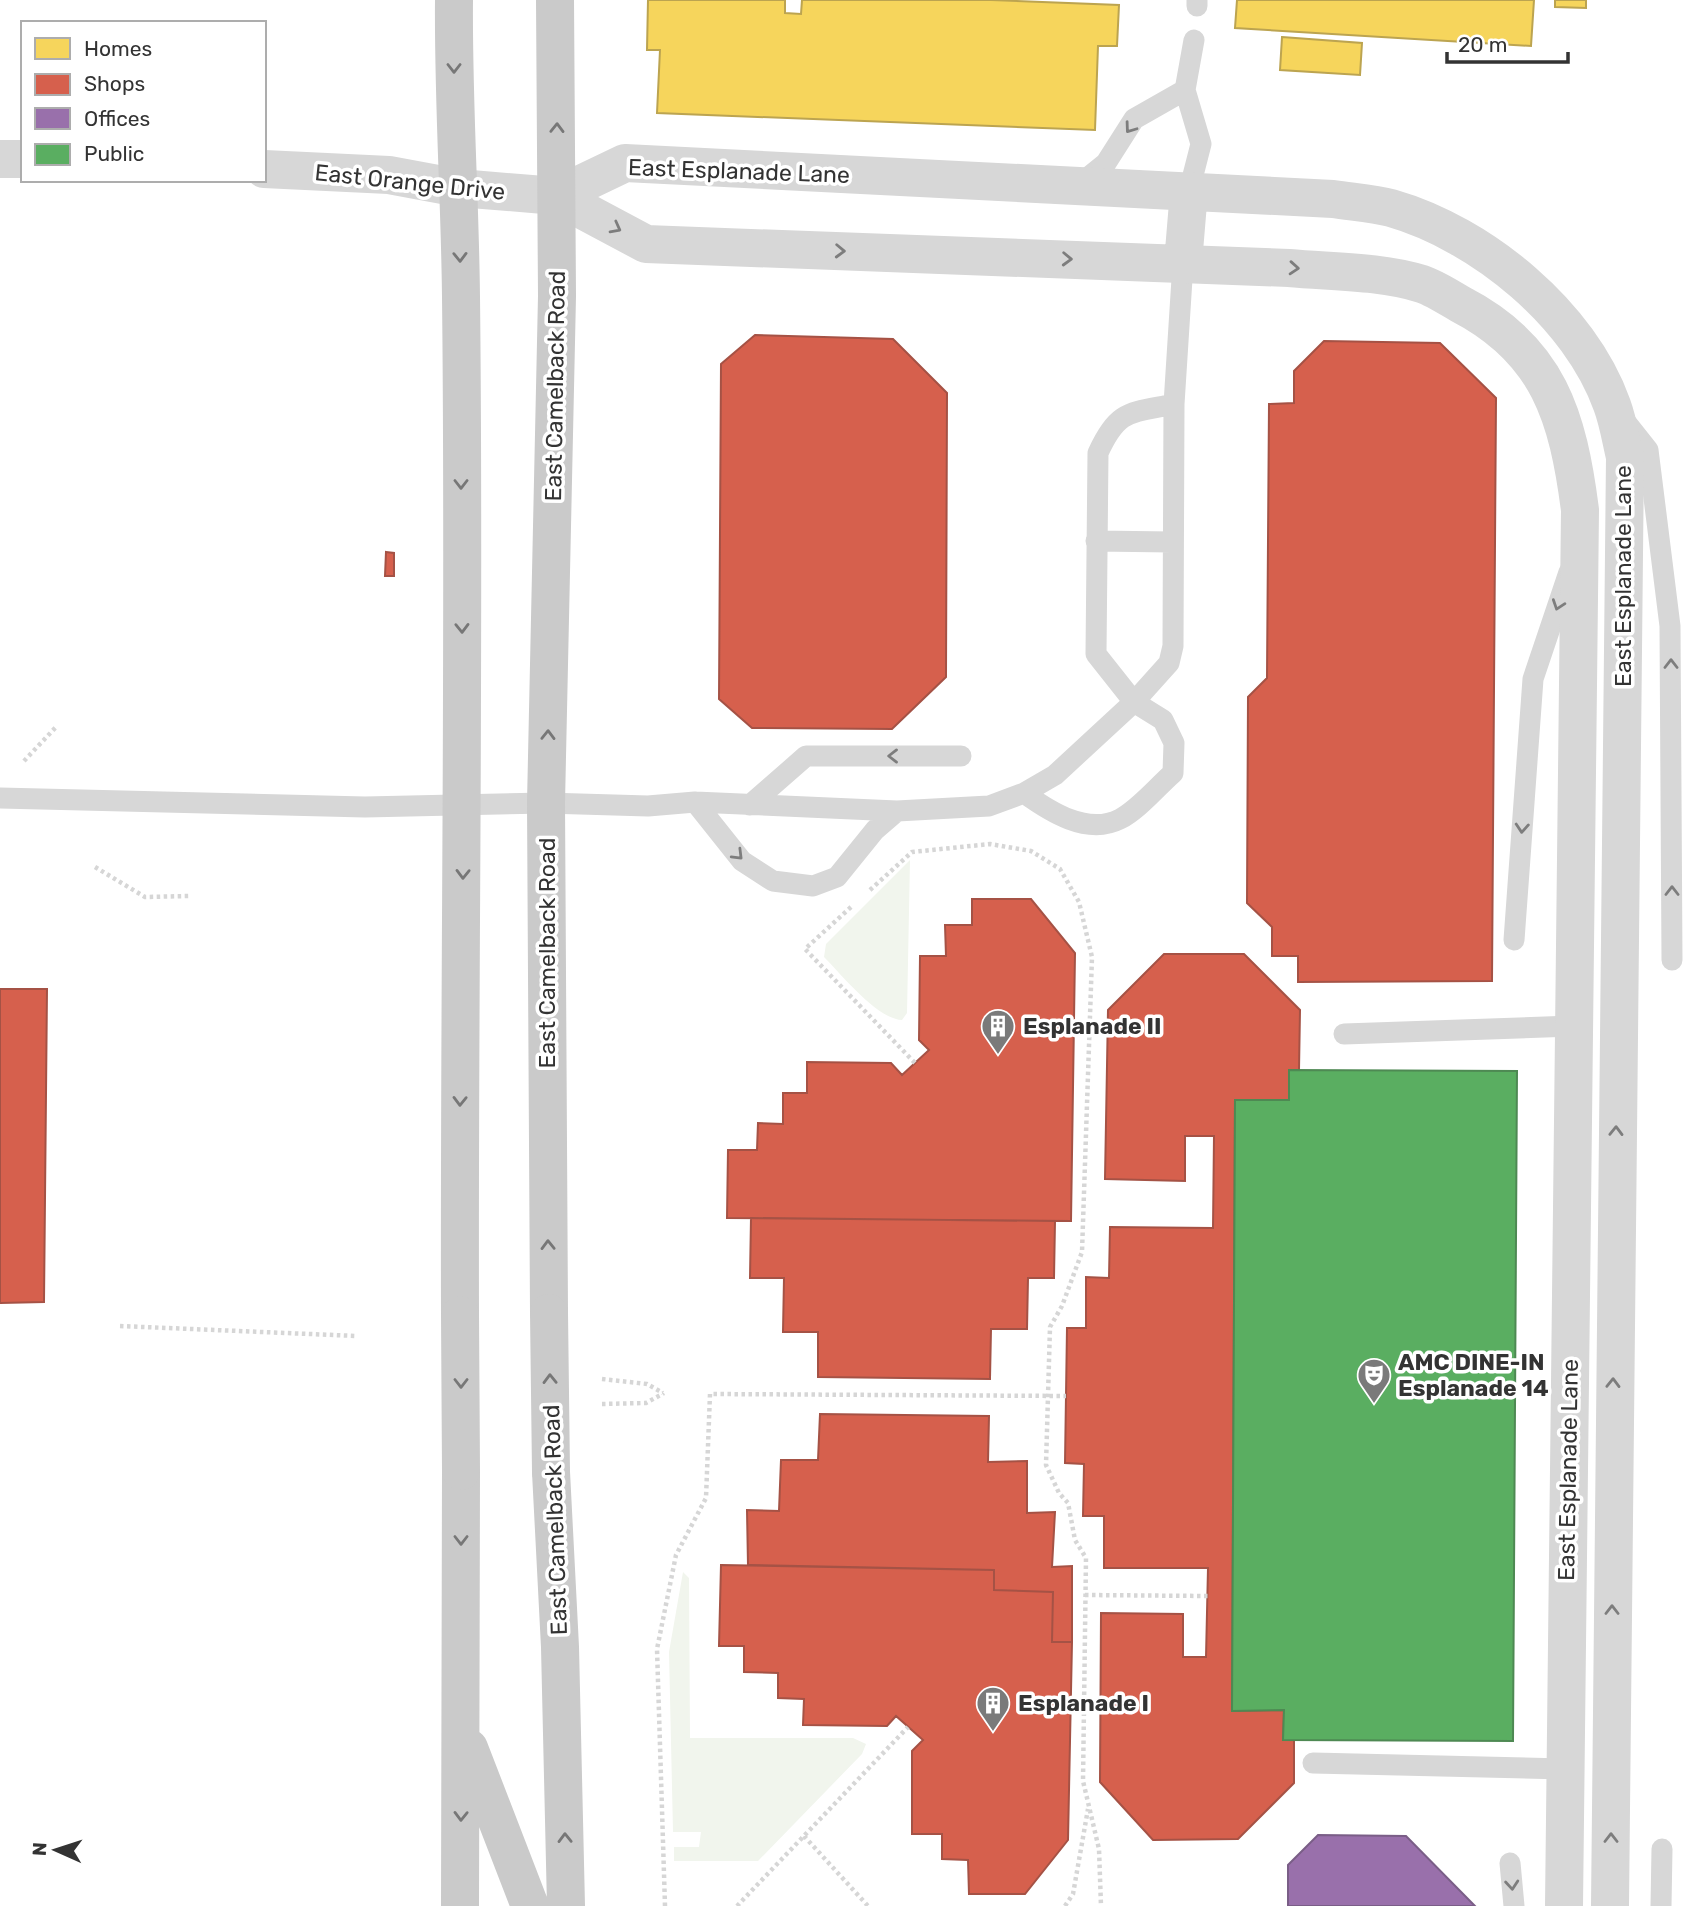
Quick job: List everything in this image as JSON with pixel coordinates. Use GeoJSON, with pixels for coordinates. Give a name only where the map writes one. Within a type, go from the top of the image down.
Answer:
{"type":"FeatureCollection","features":[{"type":"Feature","properties":{"kind":"main road"},"geometry":{"type":"LineString","coordinates":[[454,0],[453,111],[459,188],[464,806],[460,1315],[460,1906]]}},
{"type":"Feature","properties":{"kind":"main road","name":"East Camelback Road"},"geometry":{"type":"LineString","coordinates":[[555,0],[555,475],[547,803],[549,1313],[551,1472],[560,1647],[566,1906]]}},
{"type":"Feature","properties":{"kind":"main road"},"geometry":{"type":"LineString","coordinates":[[462,1731],[530,1906]]}},
{"type":"Feature","properties":{"kind":"street"},"geometry":{"type":"LineString","coordinates":[[0,159],[21,159]]}},
{"type":"Feature","properties":{"kind":"street","name":"East Esplanade Lane"},"geometry":{"type":"LineString","coordinates":[[556,196],[625,163],[1333,199],[1390,208],[1434,224],[1494,259],[1545,302],[1586,350],[1613,405],[1625,457],[1610,1906]]}},
{"type":"Feature","properties":{"kind":"street","name":"East Orange Drive"},"geometry":{"type":"LineString","coordinates":[[266,169],[389,175],[459,188],[556,196]]}},
{"type":"Feature","properties":{"kind":"street"},"geometry":{"type":"LineString","coordinates":[[1183,263],[1189,191]]}},
{"type":"Feature","properties":{"kind":"street","name":"East Esplanade Lane"},"geometry":{"type":"LineString","coordinates":[[556,196],[646,244],[1289,268],[1422,284],[1497,326],[1535,365],[1557,404],[1573,453],[1580,510],[1564,1906]]}},
{"type":"Feature","properties":{"kind":"street"},"geometry":{"type":"LineString","coordinates":[[1572,1171],[1616,1174]]}},
{"type":"Feature","properties":{"kind":"street"},"geometry":{"type":"LineString","coordinates":[[1565,1769],[1611,1769]]}},
{"type":"Feature","properties":{"kind":"lane"},"geometry":{"type":"LineString","coordinates":[[1189,191],[1201,144],[1185,90],[1194,40]]}},
{"type":"Feature","properties":{"kind":"lane"},"geometry":{"type":"LineString","coordinates":[[1079,185],[1106,163],[1134,119],[1185,90]]}},
{"type":"Feature","properties":{"kind":"lane"},"geometry":{"type":"LineString","coordinates":[[0,798],[365,807],[547,803],[648,806],[695,802],[897,811],[989,807],[1024,793],[1055,775],[1134,702],[1169,663],[1173,646],[1174,404],[1183,263]]}},
{"type":"Feature","properties":{"kind":"lane"},"geometry":{"type":"LineString","coordinates":[[1024,793],[1056,815],[1091,824],[1119,820],[1173,773],[1174,743],[1164,720],[1134,702],[1096,654],[1096,541],[1098,453],[1110,428],[1128,413],[1174,404]]}},
{"type":"Feature","properties":{"kind":"lane"},"geometry":{"type":"LineString","coordinates":[[1613,405],[1648,450],[1670,625],[1672,960]]}},
{"type":"Feature","properties":{"kind":"lane"},"geometry":{"type":"LineString","coordinates":[[1514,940],[1533,679],[1580,540]]}},
{"type":"Feature","properties":{"kind":"lane"},"geometry":{"type":"LineString","coordinates":[[1096,541],[1172,542]]}},
{"type":"Feature","properties":{"kind":"lane"},"geometry":{"type":"LineString","coordinates":[[750,805],[806,756],[961,756]]}},
{"type":"Feature","properties":{"kind":"lane"},"geometry":{"type":"LineString","coordinates":[[695,802],[742,861],[773,881],[813,886],[837,877],[875,830],[897,811]]}},
{"type":"Feature","properties":{"kind":"lane"},"geometry":{"type":"LineString","coordinates":[[1344,1034],[1573,1026]]}},
{"type":"Feature","properties":{"kind":"lane"},"geometry":{"type":"LineString","coordinates":[[1313,1763],[1565,1769]]}},
{"type":"Feature","properties":{"kind":"lane"},"geometry":{"type":"LineString","coordinates":[[1661,1906],[1662,1849]]}},
{"type":"Feature","properties":{"kind":"lane"},"geometry":{"type":"LineString","coordinates":[[1510,1863],[1514,1906]]}},
{"type":"Feature","properties":{"kind":"path"},"geometry":{"type":"LineString","coordinates":[[24,761],[56,727]]}},
{"type":"Feature","properties":{"kind":"path"},"geometry":{"type":"LineString","coordinates":[[863,896],[912,852],[990,844],[1031,851],[1060,869],[1079,902],[1092,957],[1082,1252],[1062,1306],[1050,1327],[1046,1465],[1059,1493],[1068,1503],[1075,1540],[1086,1558],[1083,1782],[1099,1849],[1101,1906]]}},
{"type":"Feature","properties":{"kind":"path"},"geometry":{"type":"LineString","coordinates":[[95,867],[145,897],[190,896]]}},
{"type":"Feature","properties":{"kind":"path"},"geometry":{"type":"LineString","coordinates":[[854,905],[806,949],[915,1063]]}},
{"type":"Feature","properties":{"kind":"path"},"geometry":{"type":"LineString","coordinates":[[120,1326],[357,1336]]}},
{"type":"Feature","properties":{"kind":"path"},"geometry":{"type":"LineString","coordinates":[[602,1379],[647,1384],[664,1393],[646,1403],[602,1404]]}},
{"type":"Feature","properties":{"kind":"path"},"geometry":{"type":"LineString","coordinates":[[665,1906],[657,1648],[676,1555],[706,1497],[709,1394],[1066,1396]]}},
{"type":"Feature","properties":{"kind":"path"},"geometry":{"type":"LineString","coordinates":[[1085,1595],[1208,1596]]}},
{"type":"Feature","properties":{"kind":"path"},"geometry":{"type":"LineString","coordinates":[[737,1906],[908,1727]]}},
{"type":"Feature","properties":{"kind":"path"},"geometry":{"type":"LineString","coordinates":[[1065,1906],[1073,1894],[1089,1805]]}},
{"type":"Feature","properties":{"kind":"path"},"geometry":{"type":"LineString","coordinates":[[804,1836],[868,1906]]}},
{"type":"Feature","properties":{"kind":"shaded area"},"geometry":{"type":"Polygon","coordinates":[[[910,860],[907,1013],[902,1020],[892,1018],[871,1004],[824,957],[826,944],[910,860]]]}},
{"type":"Feature","properties":{"kind":"shaded area"},"geometry":{"type":"Polygon","coordinates":[[[683,1572],[689,1578],[690,1738],[853,1738],[866,1744],[862,1754],[758,1861],[674,1861],[674,1847],[699,1847],[701,1832],[673,1832],[669,1652],[683,1572]]]}},
{"type":"Feature","properties":{"kind":"building: Homes"},"geometry":{"type":"Polygon","coordinates":[[[648,0],[785,0],[785,13],[801,14],[802,0],[991,0],[1119,5],[1117,46],[1098,46],[1095,130],[657,113],[660,50],[647,50],[648,0]]]}},
{"type":"Feature","properties":{"kind":"building: Homes"},"geometry":{"type":"Polygon","coordinates":[[[1237,0],[1534,0],[1531,46],[1235,28],[1237,0]]]}},
{"type":"Feature","properties":{"kind":"building: Homes"},"geometry":{"type":"Polygon","coordinates":[[[1555,0],[1586,0],[1586,8],[1555,7],[1555,0]]]}},
{"type":"Feature","properties":{"kind":"building: Homes"},"geometry":{"type":"Polygon","coordinates":[[[1282,37],[1362,43],[1360,75],[1280,70],[1282,37]]]}},
{"type":"Feature","properties":{"kind":"building: Shops"},"geometry":{"type":"Polygon","coordinates":[[[755,335],[893,339],[947,393],[946,677],[892,729],[752,728],[719,699],[721,364],[755,335]]]}},
{"type":"Feature","properties":{"kind":"building: Shops"},"geometry":{"type":"Polygon","coordinates":[[[1324,341],[1440,343],[1496,398],[1492,981],[1298,982],[1298,956],[1272,956],[1272,927],[1247,903],[1248,697],[1267,678],[1269,404],[1294,403],[1294,371],[1324,341]]]}},
{"type":"Feature","properties":{"kind":"building: Shops"},"geometry":{"type":"Polygon","coordinates":[[[386,552],[394,553],[394,576],[385,576],[386,552]]]}},
{"type":"Feature","properties":{"kind":"building: Shops","name":"Esplanade II"},"geometry":{"type":"Polygon","coordinates":[[[972,899],[1031,899],[1075,953],[1071,1221],[727,1218],[728,1150],[757,1150],[758,1123],[783,1124],[783,1093],[807,1093],[807,1062],[891,1063],[902,1075],[929,1050],[919,1040],[920,956],[946,956],[945,925],[972,925],[972,899]]]}},
{"type":"Feature","properties":{"kind":"building: Shops"},"geometry":{"type":"Polygon","coordinates":[[[1164,954],[1244,954],[1300,1010],[1299,1070],[1289,1070],[1289,1100],[1235,1100],[1232,1711],[1284,1710],[1283,1740],[1294,1740],[1294,1783],[1238,1839],[1153,1840],[1100,1782],[1101,1613],[1183,1614],[1183,1657],[1206,1657],[1208,1568],[1104,1568],[1104,1516],[1083,1516],[1084,1464],[1065,1463],[1067,1328],[1086,1328],[1086,1277],[1109,1278],[1110,1227],[1213,1228],[1214,1136],[1185,1136],[1185,1181],[1105,1179],[1108,1010],[1164,954]]]}},
{"type":"Feature","properties":{"kind":"building: Shops"},"geometry":{"type":"Polygon","coordinates":[[[0,989],[47,989],[44,1302],[0,1303],[0,989]]]}},
{"type":"Feature","properties":{"kind":"building: Shops"},"geometry":{"type":"Polygon","coordinates":[[[751,1218],[1055,1221],[1054,1278],[1028,1278],[1027,1329],[991,1329],[990,1379],[818,1377],[818,1332],[783,1332],[784,1278],[750,1278],[751,1218]]]}},
{"type":"Feature","properties":{"kind":"building: Shops"},"geometry":{"type":"Polygon","coordinates":[[[820,1414],[989,1416],[988,1462],[1027,1461],[1027,1513],[1055,1512],[1052,1567],[1072,1566],[1072,1642],[1052,1642],[1053,1592],[994,1590],[994,1570],[748,1565],[747,1510],[779,1511],[781,1460],[818,1460],[820,1414]]]}},
{"type":"Feature","properties":{"kind":"building: Shops","name":"Esplanade I"},"geometry":{"type":"Polygon","coordinates":[[[721,1565],[994,1570],[994,1590],[1053,1592],[1052,1642],[1072,1642],[1068,1840],[1025,1894],[969,1894],[968,1860],[942,1859],[942,1834],[912,1834],[912,1751],[923,1740],[896,1716],[887,1726],[803,1725],[804,1699],[778,1698],[778,1673],[744,1672],[744,1646],[719,1646],[721,1565]]]}},
{"type":"Feature","properties":{"kind":"building: Offices"},"geometry":{"type":"Polygon","coordinates":[[[1318,1835],[1406,1836],[1475,1906],[1288,1906],[1288,1865],[1318,1835]]]}},
{"type":"Feature","properties":{"kind":"building: Public","name":"AMC DINE-IN Esplanade 14"},"geometry":{"type":"Polygon","coordinates":[[[1289,1070],[1517,1071],[1513,1741],[1283,1740],[1284,1710],[1232,1711],[1235,1100],[1289,1100],[1289,1070]]]}},
{"type":"Feature","properties":{"kind":"place","name":"Esplanade II"},"geometry":{"type":"Point","coordinates":[998,1056]}},
{"type":"Feature","properties":{"kind":"place","name":"AMC DINE-IN Esplanade 14"},"geometry":{"type":"Point","coordinates":[1374,1405]}},
{"type":"Feature","properties":{"kind":"place","name":"Esplanade I"},"geometry":{"type":"Point","coordinates":[993,1733]}}]}
